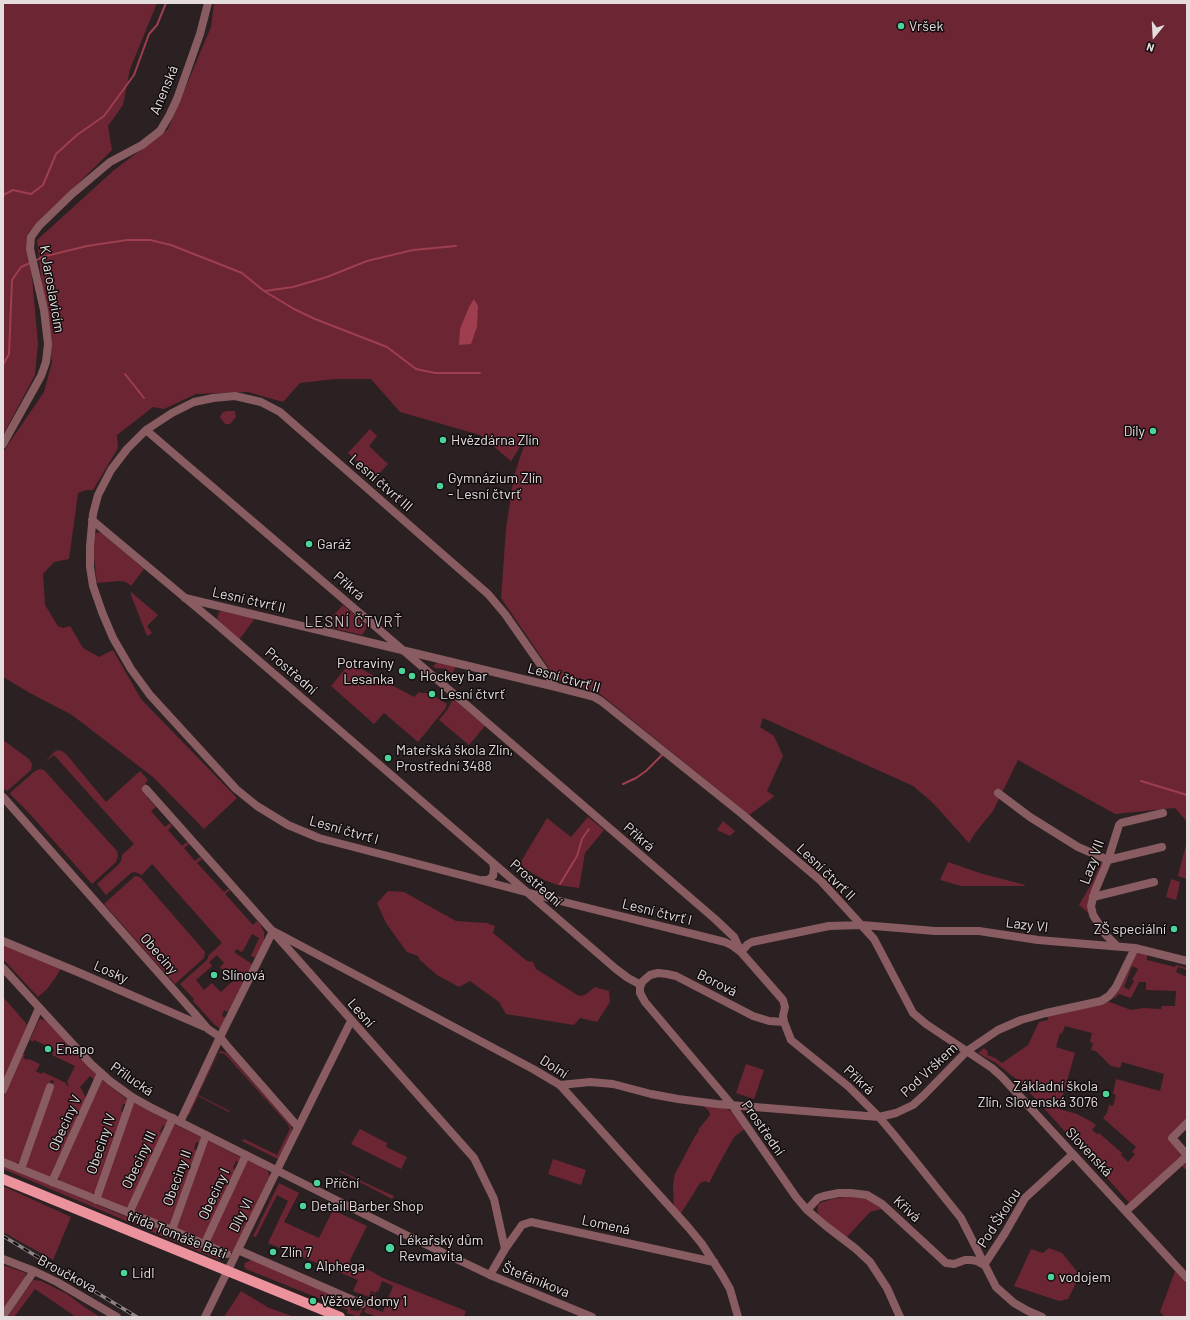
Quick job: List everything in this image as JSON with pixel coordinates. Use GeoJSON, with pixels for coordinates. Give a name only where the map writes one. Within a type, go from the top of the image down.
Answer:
{"type":"FeatureCollection","features":[{"type":"Feature","properties":{"kind":"main road","name":"třída Tomáše Bati"},"geometry":{"type":"LineString","coordinates":[[3,1179],[340,1317]]}},
{"type":"Feature","properties":{"kind":"street","name":"Anenská"},"geometry":{"type":"LineString","coordinates":[[110,162],[142,145],[160,131],[177,99],[200,34],[208,3]]}},
{"type":"Feature","properties":{"kind":"street","name":"K Jaroslavicím"},"geometry":{"type":"LineString","coordinates":[[3,444],[42,376],[46,362],[48,344],[44,310],[30,249],[31,237],[44,220],[110,162]]}},
{"type":"Feature","properties":{"kind":"street","name":"Lesní čtvrť III"},"geometry":{"type":"LineString","coordinates":[[146,430],[158,421],[194,402],[229,396],[262,402],[280,412],[488,594],[505,614],[556,687]]}},
{"type":"Feature","properties":{"kind":"street","name":"Lesní čtvrť I"},"geometry":{"type":"LineString","coordinates":[[146,430],[127,449],[111,470],[98,495],[92,514],[90,560],[93,586],[102,612],[120,650],[150,695],[242,794],[257,806],[278,819],[301,831],[319,838],[528,893],[725,942],[741,952]]}},
{"type":"Feature","properties":{"kind":"street","name":"Příkrá"},"geometry":{"type":"LineString","coordinates":[[146,430],[734,937],[741,952],[781,998],[785,1007],[784,1022],[786,1030],[793,1043],[834,1075],[879,1117],[961,1218],[996,1287],[1023,1308],[1042,1317]]}},
{"type":"Feature","properties":{"kind":"street","name":"Prostřední"},"geometry":{"type":"LineString","coordinates":[[92,520],[214,622],[616,969],[640,985],[640,993],[648,1006],[732,1105],[807,1210],[870,1262],[887,1288],[900,1317]]}},
{"type":"Feature","properties":{"kind":"street","name":"Lesní čtvrť II"},"geometry":{"type":"LineString","coordinates":[[185,598],[594,697],[601,701],[747,818],[821,881],[862,925]]}},
{"type":"Feature","properties":{"kind":"street"},"geometry":{"type":"LineString","coordinates":[[214,622],[213,617],[215,612],[222,607]]}},
{"type":"Feature","properties":{"kind":"street","name":"Lesní"},"geometry":{"type":"LineString","coordinates":[[146,789],[474,1158],[494,1199],[505,1249]]}},
{"type":"Feature","properties":{"kind":"street"},"geometry":{"type":"LineString","coordinates":[[998,793],[1030,817],[1072,843],[1088,852],[1108,860],[1162,847]]}},
{"type":"Feature","properties":{"kind":"street","name":"Obeciny"},"geometry":{"type":"LineString","coordinates":[[3,797],[208,1029],[220,1037],[226,1046],[298,1127]]}},
{"type":"Feature","properties":{"kind":"street","name":"Lazy VII"},"geometry":{"type":"LineString","coordinates":[[1117,946],[1105,934],[1093,915],[1091,906],[1093,897],[1108,860],[1117,828],[1120,824],[1163,813]]}},
{"type":"Feature","properties":{"kind":"street"},"geometry":{"type":"LineString","coordinates":[[483,880],[488,880],[493,876],[493,863]]}},
{"type":"Feature","properties":{"kind":"street"},"geometry":{"type":"LineString","coordinates":[[1093,897],[1154,882]]}},
{"type":"Feature","properties":{"kind":"street"},"geometry":{"type":"LineString","coordinates":[[556,917],[558,905],[564,902]]}},
{"type":"Feature","properties":{"kind":"street"},"geometry":{"type":"LineString","coordinates":[[710,938],[717,935],[719,931],[719,923]]}},
{"type":"Feature","properties":{"kind":"street"},"geometry":{"type":"LineString","coordinates":[[741,952],[748,944],[752,942],[829,926],[862,925]]}},
{"type":"Feature","properties":{"kind":"street","name":"Lazy VI"},"geometry":{"type":"LineString","coordinates":[[862,925],[935,931],[979,932],[1038,940],[1117,946],[1135,948],[1187,961]]}},
{"type":"Feature","properties":{"kind":"street","name":"Slovenská"},"geometry":{"type":"LineString","coordinates":[[862,925],[874,939],[881,951],[913,1013],[931,1028],[992,1068],[1002,1077],[1187,1278]]}},
{"type":"Feature","properties":{"kind":"street"},"geometry":{"type":"LineString","coordinates":[[177,1120],[273,931]]}},
{"type":"Feature","properties":{"kind":"street","name":"Dolní"},"geometry":{"type":"LineString","coordinates":[[273,931],[560,1085],[688,1227],[714,1262],[730,1289],[738,1317]]}},
{"type":"Feature","properties":{"kind":"street","name":"Losky"},"geometry":{"type":"LineString","coordinates":[[3,941],[208,1029]]}},
{"type":"Feature","properties":{"kind":"street","name":"Pod Vrškem"},"geometry":{"type":"LineString","coordinates":[[560,1085],[590,1082],[613,1084],[678,1100],[732,1105],[879,1117],[896,1113],[913,1105],[967,1051],[998,1030],[1021,1020],[1101,1000],[1112,994],[1135,948]]}},
{"type":"Feature","properties":{"kind":"street","name":"Přílucká"},"geometry":{"type":"LineString","coordinates":[[4,972],[40,1008],[101,1074],[132,1097],[277,1170]]}},
{"type":"Feature","properties":{"kind":"street","name":"Borová"},"geometry":{"type":"LineString","coordinates":[[640,985],[644,979],[650,975],[658,973],[676,976],[753,1016],[768,1021],[784,1022]]}},
{"type":"Feature","properties":{"kind":"street"},"geometry":{"type":"LineString","coordinates":[[3,1090],[40,1008]]}},
{"type":"Feature","properties":{"kind":"street"},"geometry":{"type":"LineString","coordinates":[[277,1170],[351,1021]]}},
{"type":"Feature","properties":{"kind":"street","name":"Obeciny V"},"geometry":{"type":"LineString","coordinates":[[52,1182],[101,1074]]}},
{"type":"Feature","properties":{"kind":"street"},"geometry":{"type":"LineString","coordinates":[[21,1169],[50,1087]]}},
{"type":"Feature","properties":{"kind":"street","name":"Obeciny IV"},"geometry":{"type":"LineString","coordinates":[[96,1200],[132,1097]]}},
{"type":"Feature","properties":{"kind":"street","name":"Obeciny III"},"geometry":{"type":"LineString","coordinates":[[129,1213],[177,1120]]}},
{"type":"Feature","properties":{"kind":"street"},"geometry":{"type":"LineString","coordinates":[[1126,1211],[1187,1156],[1172,1138],[1187,1123]]}},
{"type":"Feature","properties":{"kind":"street","name":"Obeciny II"},"geometry":{"type":"LineString","coordinates":[[172,1230],[206,1135]]}},
{"type":"Feature","properties":{"kind":"street","name":"Pod Školou"},"geometry":{"type":"LineString","coordinates":[[984,1265],[1005,1233],[1025,1198],[1073,1154]]}},
{"type":"Feature","properties":{"kind":"street","name":"Obeciny I"},"geometry":{"type":"LineString","coordinates":[[204,1245],[246,1155]]}},
{"type":"Feature","properties":{"kind":"street"},"geometry":{"type":"LineString","coordinates":[[3,1162],[172,1230],[227,1254]]}},
{"type":"Feature","properties":{"kind":"street","name":"Díly VI"},"geometry":{"type":"LineString","coordinates":[[205,1317],[277,1170]]}},
{"type":"Feature","properties":{"kind":"street","name":"Štefánikova"},"geometry":{"type":"LineString","coordinates":[[277,1170],[404,1234],[490,1275],[592,1317]]}},
{"type":"Feature","properties":{"kind":"street","name":"Křivá"},"geometry":{"type":"LineString","coordinates":[[807,1210],[818,1198],[824,1196],[839,1193],[867,1195],[882,1204],[946,1263],[954,1264],[965,1260],[977,1261],[984,1265]]}},
{"type":"Feature","properties":{"kind":"street","name":"Lomená"},"geometry":{"type":"LineString","coordinates":[[505,1249],[522,1225],[531,1222],[714,1262]]}},
{"type":"Feature","properties":{"kind":"street"},"geometry":{"type":"LineString","coordinates":[[965,1260],[971,1251],[972,1239]]}},
{"type":"Feature","properties":{"kind":"street"},"geometry":{"type":"LineString","coordinates":[[490,1275],[505,1249]]}},
{"type":"Feature","properties":{"kind":"street","name":"třída Tomáše Bati"},"geometry":{"type":"LineString","coordinates":[[238,1250],[362,1304]]}},
{"type":"Feature","properties":{"kind":"street","name":"Broučkova"},"geometry":{"type":"LineString","coordinates":[[3,1259],[58,1282],[116,1317]]}},
{"type":"Feature","properties":{"kind":"street"},"geometry":{"type":"LineString","coordinates":[[3,1316],[34,1271]]}},
{"type":"Feature","properties":{"kind":"shaded area"},"geometry":{"type":"Polygon","coordinates":[[[3,3],[157,3],[130,69],[123,105],[108,126],[112,150],[28,233],[38,343],[35,375],[3,435],[3,3]]]}},
{"type":"Feature","properties":{"kind":"shaded area"},"geometry":{"type":"Polygon","coordinates":[[[214,3],[1187,3],[1187,822],[1175,808],[1115,814],[1018,760],[993,811],[969,843],[932,802],[913,786],[763,718],[760,727],[774,736],[783,756],[767,791],[774,796],[749,815],[600,694],[557,680],[501,598],[506,529],[514,476],[527,436],[511,461],[480,435],[400,412],[371,379],[335,379],[300,383],[283,402],[248,392],[196,394],[164,409],[153,407],[117,435],[118,448],[93,490],[86,490],[78,493],[69,559],[54,562],[43,574],[45,605],[58,626],[63,628],[70,626],[83,648],[99,657],[113,650],[141,699],[237,798],[204,829],[153,777],[72,715],[3,677],[3,452],[44,392],[52,362],[37,240],[113,171],[168,129],[211,27],[214,3]]]}},
{"type":"Feature","properties":{"kind":"shaded area"},"geometry":{"type":"Polygon","coordinates":[[[474,299],[478,306],[477,327],[471,344],[459,345],[460,329],[474,299]]]}},
{"type":"Feature","properties":{"kind":"shaded area"},"geometry":{"type":"Polygon","coordinates":[[[226,411],[235,411],[236,417],[230,424],[225,424],[220,417],[222,413],[226,411]]]}},
{"type":"Feature","properties":{"kind":"shaded area"},"geometry":{"type":"Polygon","coordinates":[[[370,429],[377,436],[369,446],[388,464],[375,478],[348,453],[370,429]]]}},
{"type":"Feature","properties":{"kind":"shaded area"},"geometry":{"type":"Polygon","coordinates":[[[99,532],[144,569],[131,586],[126,582],[119,581],[97,583],[94,558],[94,537],[96,533],[99,532]]]}},
{"type":"Feature","properties":{"kind":"shaded area"},"geometry":{"type":"Polygon","coordinates":[[[131,592],[158,615],[147,626],[152,633],[147,636],[131,595],[131,592]]]}},
{"type":"Feature","properties":{"kind":"shaded area"},"geometry":{"type":"Polygon","coordinates":[[[343,605],[368,626],[362,635],[324,626],[343,605]]]}},
{"type":"Feature","properties":{"kind":"shaded area"},"geometry":{"type":"Polygon","coordinates":[[[222,611],[255,618],[239,640],[217,619],[219,612],[222,611]]]}},
{"type":"Feature","properties":{"kind":"shaded area"},"geometry":{"type":"Polygon","coordinates":[[[438,662],[456,666],[452,674],[446,669],[435,668],[433,666],[438,662]]]}},
{"type":"Feature","properties":{"kind":"shaded area"},"geometry":{"type":"Polygon","coordinates":[[[350,663],[414,697],[419,692],[429,693],[447,704],[445,709],[418,742],[384,713],[374,724],[331,686],[350,663]]]}},
{"type":"Feature","properties":{"kind":"shaded area"},"geometry":{"type":"Polygon","coordinates":[[[452,700],[457,702],[485,726],[469,745],[439,720],[448,709],[452,700]]]}},
{"type":"Feature","properties":{"kind":"shaded area"},"geometry":{"type":"Polygon","coordinates":[[[3,740],[29,759],[32,764],[31,770],[7,791],[3,788],[3,740]]]}},
{"type":"Feature","properties":{"kind":"shaded area"},"geometry":{"type":"Polygon","coordinates":[[[58,750],[66,754],[106,802],[140,771],[148,780],[145,783],[151,790],[147,797],[156,807],[151,811],[165,827],[170,823],[172,826],[168,830],[182,846],[187,842],[189,844],[184,848],[195,861],[200,857],[202,859],[197,863],[224,892],[228,889],[230,890],[225,894],[253,925],[257,921],[260,924],[264,932],[264,942],[256,958],[251,956],[259,938],[252,934],[243,951],[241,952],[237,949],[234,952],[252,964],[228,1012],[224,1010],[222,1016],[226,1018],[220,1029],[193,1001],[194,999],[180,984],[207,960],[209,955],[222,943],[152,864],[142,875],[135,872],[131,873],[106,895],[97,884],[118,865],[121,861],[122,855],[134,844],[54,755],[45,762],[54,752],[58,750]],[[217,955],[209,962],[212,966],[196,980],[204,990],[212,983],[221,992],[233,981],[220,967],[224,963],[217,955]]]}},
{"type":"Feature","properties":{"kind":"shaded area"},"geometry":{"type":"Polygon","coordinates":[[[40,769],[44,770],[117,851],[118,856],[116,862],[92,884],[29,813],[10,794],[35,771],[40,769]]]}},
{"type":"Feature","properties":{"kind":"shaded area"},"geometry":{"type":"Polygon","coordinates":[[[588,817],[604,830],[585,853],[579,888],[558,885],[544,880],[519,865],[547,818],[571,837],[588,817]]]}},
{"type":"Feature","properties":{"kind":"shaded area"},"geometry":{"type":"Polygon","coordinates":[[[723,821],[735,831],[730,836],[717,830],[723,821]]]}},
{"type":"Feature","properties":{"kind":"shaded area"},"geometry":{"type":"Polygon","coordinates":[[[1187,841],[1187,879],[1178,876],[1187,841]]]}},
{"type":"Feature","properties":{"kind":"shaded area"},"geometry":{"type":"Polygon","coordinates":[[[1102,860],[1103,863],[1091,915],[1079,905],[1093,881],[1102,860]]]}},
{"type":"Feature","properties":{"kind":"shaded area"},"geometry":{"type":"Polygon","coordinates":[[[948,862],[1026,886],[961,886],[940,880],[948,862]]]}},
{"type":"Feature","properties":{"kind":"shaded area"},"geometry":{"type":"Polygon","coordinates":[[[135,876],[140,877],[205,952],[204,958],[175,984],[104,904],[135,876]]]}},
{"type":"Feature","properties":{"kind":"shaded area"},"geometry":{"type":"Polygon","coordinates":[[[1171,879],[1180,882],[1176,900],[1166,897],[1171,879]]]}},
{"type":"Feature","properties":{"kind":"shaded area"},"geometry":{"type":"Polygon","coordinates":[[[388,891],[404,892],[456,921],[487,923],[495,926],[493,933],[527,961],[533,962],[536,969],[579,996],[585,995],[595,987],[609,991],[610,1002],[597,1022],[580,1018],[574,1025],[506,1014],[499,1002],[470,981],[459,987],[437,975],[420,960],[418,956],[407,952],[386,923],[377,903],[388,891]]]}},
{"type":"Feature","properties":{"kind":"shaded area"},"geometry":{"type":"Polygon","coordinates":[[[3,943],[61,968],[47,989],[38,997],[3,959],[3,943]]]}},
{"type":"Feature","properties":{"kind":"shaded area","name":"Základní škola Zlín, Slovenská 3076"},"geometry":{"type":"Polygon","coordinates":[[[1139,952],[1147,954],[1147,960],[1175,967],[1176,965],[1187,968],[1187,970],[1178,967],[1176,972],[1187,977],[1187,1118],[1172,1133],[1187,1154],[1187,1171],[1182,1166],[1135,1209],[1021,1083],[996,1063],[978,1053],[984,1048],[988,1052],[987,1055],[1002,1063],[1028,1045],[1039,1022],[1048,1020],[1047,1015],[1107,1001],[1131,1010],[1143,1008],[1161,1009],[1162,1006],[1175,1006],[1176,991],[1146,990],[1146,982],[1139,982],[1131,998],[1119,994],[1115,998],[1112,997],[1136,954],[1139,952]],[[1132,966],[1124,987],[1129,990],[1138,969],[1132,966]],[[1065,1026],[1062,1034],[1060,1033],[1056,1047],[1075,1053],[1059,1109],[1077,1114],[1096,1125],[1092,1130],[1097,1134],[1099,1133],[1122,1153],[1121,1155],[1128,1162],[1135,1154],[1132,1152],[1136,1147],[1103,1118],[1107,1113],[1109,1105],[1113,1106],[1116,1095],[1113,1094],[1116,1079],[1160,1091],[1164,1074],[1122,1062],[1120,1068],[1111,1066],[1096,1051],[1091,1050],[1093,1043],[1090,1042],[1092,1033],[1065,1026]]]}},
{"type":"Feature","properties":{"kind":"shaded area"},"geometry":{"type":"Polygon","coordinates":[[[3,997],[27,1025],[3,1088],[3,997]]]}},
{"type":"Feature","properties":{"kind":"shaded area"},"geometry":{"type":"Polygon","coordinates":[[[40,1019],[45,1020],[97,1075],[96,1081],[90,1076],[80,1087],[88,1101],[51,1176],[49,1177],[28,1169],[25,1165],[25,1160],[54,1081],[51,1080],[22,1159],[20,1162],[15,1163],[3,1158],[3,1098],[23,1054],[25,1055],[23,1058],[40,1064],[35,1071],[42,1074],[43,1072],[66,1083],[67,1086],[69,1085],[67,1082],[75,1066],[52,1055],[54,1049],[34,1040],[33,1042],[30,1040],[40,1019]]]}},
{"type":"Feature","properties":{"kind":"shaded area"},"geometry":{"type":"Polygon","coordinates":[[[220,1051],[227,1053],[289,1123],[292,1129],[291,1133],[278,1159],[242,1141],[244,1139],[277,1155],[290,1129],[287,1123],[225,1054],[218,1054],[198,1095],[230,1111],[229,1112],[198,1096],[189,1115],[187,1114],[217,1055],[220,1051]]]}},
{"type":"Feature","properties":{"kind":"shaded area"},"geometry":{"type":"Polygon","coordinates":[[[746,1064],[764,1070],[754,1099],[736,1093],[746,1064]]]}},
{"type":"Feature","properties":{"kind":"shaded area"},"geometry":{"type":"Polygon","coordinates":[[[102,1080],[128,1100],[126,1104],[123,1104],[121,1111],[124,1113],[96,1191],[92,1194],[60,1181],[58,1176],[102,1080]]]}},
{"type":"Feature","properties":{"kind":"shaded area"},"geometry":{"type":"Polygon","coordinates":[[[134,1103],[169,1121],[166,1126],[163,1125],[160,1132],[162,1133],[130,1206],[123,1208],[103,1200],[100,1197],[132,1104],[134,1103]]]}},
{"type":"Feature","properties":{"kind":"shaded area"},"geometry":{"type":"Polygon","coordinates":[[[701,1104],[726,1108],[732,1112],[746,1128],[734,1137],[709,1183],[706,1181],[700,1183],[680,1215],[674,1208],[673,1185],[675,1174],[699,1131],[698,1130],[710,1115],[709,1111],[701,1104]]]}},
{"type":"Feature","properties":{"kind":"shaded area"},"geometry":{"type":"Polygon","coordinates":[[[174,1124],[201,1137],[200,1143],[196,1142],[194,1149],[197,1150],[171,1224],[169,1225],[134,1210],[174,1124]]]}},
{"type":"Feature","properties":{"kind":"shaded area"},"geometry":{"type":"Polygon","coordinates":[[[360,1129],[387,1143],[386,1147],[407,1157],[401,1169],[351,1144],[360,1129]]]}},
{"type":"Feature","properties":{"kind":"shaded area"},"geometry":{"type":"Polygon","coordinates":[[[207,1141],[242,1158],[239,1162],[236,1161],[233,1168],[235,1170],[205,1237],[199,1239],[177,1228],[207,1141]]]}},
{"type":"Feature","properties":{"kind":"shaded area"},"geometry":{"type":"Polygon","coordinates":[[[553,1159],[586,1170],[581,1185],[548,1174],[553,1159]]]}},
{"type":"Feature","properties":{"kind":"shaded area"},"geometry":{"type":"Polygon","coordinates":[[[248,1160],[266,1169],[269,1173],[269,1177],[234,1251],[231,1252],[212,1245],[209,1241],[245,1161],[248,1160]]]}},
{"type":"Feature","properties":{"kind":"shaded area"},"geometry":{"type":"Polygon","coordinates":[[[3,1165],[112,1211],[218,1253],[221,1257],[219,1260],[3,1169],[3,1165]]]}},
{"type":"Feature","properties":{"kind":"shaded area"},"geometry":{"type":"Polygon","coordinates":[[[339,1170],[372,1186],[394,1196],[392,1199],[339,1170]]]}},
{"type":"Feature","properties":{"kind":"shaded area"},"geometry":{"type":"Polygon","coordinates":[[[279,1183],[299,1193],[284,1222],[319,1238],[333,1210],[367,1226],[349,1262],[371,1271],[383,1278],[466,1311],[464,1317],[377,1317],[364,1312],[372,1293],[376,1296],[371,1308],[383,1312],[393,1286],[382,1281],[378,1292],[376,1291],[376,1293],[371,1291],[369,1297],[353,1291],[358,1280],[268,1243],[288,1201],[277,1195],[256,1237],[253,1236],[279,1183]]]}},
{"type":"Feature","properties":{"kind":"shaded area"},"geometry":{"type":"Polygon","coordinates":[[[3,1186],[71,1217],[53,1260],[3,1232],[3,1186]]]}},
{"type":"Feature","properties":{"kind":"shaded area"},"geometry":{"type":"Polygon","coordinates":[[[845,1197],[867,1199],[882,1209],[870,1212],[846,1238],[819,1215],[817,1211],[820,1203],[845,1197]]]}},
{"type":"Feature","properties":{"kind":"shaded area"},"geometry":{"type":"Polygon","coordinates":[[[1049,1248],[1062,1253],[1079,1274],[1068,1299],[1059,1301],[1014,1286],[1031,1249],[1043,1253],[1049,1248]]]}},
{"type":"Feature","properties":{"kind":"shaded area"},"geometry":{"type":"Polygon","coordinates":[[[251,1260],[256,1262],[257,1260],[347,1300],[351,1310],[358,1311],[363,1308],[359,1317],[347,1313],[348,1310],[246,1269],[244,1266],[245,1263],[251,1260]]]}},
{"type":"Feature","properties":{"kind":"shaded area"},"geometry":{"type":"Polygon","coordinates":[[[3,1265],[26,1273],[24,1280],[3,1310],[3,1265]]]}},
{"type":"Feature","properties":{"kind":"shaded area"},"geometry":{"type":"Polygon","coordinates":[[[1175,1271],[1187,1284],[1187,1317],[1165,1317],[1160,1312],[1175,1271]]]}},
{"type":"Feature","properties":{"kind":"shaded area"},"geometry":{"type":"Polygon","coordinates":[[[33,1280],[41,1281],[67,1294],[100,1317],[76,1317],[35,1289],[14,1317],[8,1317],[33,1280]]]}},
{"type":"Feature","properties":{"kind":"shaded area"},"geometry":{"type":"Polygon","coordinates":[[[241,1291],[269,1308],[295,1317],[224,1317],[241,1291]]]}},
{"type":"Feature","properties":{"kind":"waterway"},"geometry":{"type":"LineString","coordinates":[[3,195],[13,190],[31,194],[43,185],[56,154],[77,135],[104,116],[134,75],[149,34],[157,25],[166,3]]}},
{"type":"Feature","properties":{"kind":"waterway"},"geometry":{"type":"LineString","coordinates":[[35,261],[42,257],[87,246],[127,240],[150,240],[171,245],[242,273],[264,291],[294,309],[315,319],[387,347],[416,369],[435,373],[480,373]]}},
{"type":"Feature","properties":{"kind":"waterway"},"geometry":{"type":"LineString","coordinates":[[265,291],[293,287],[327,277],[367,261],[413,250],[456,246]]}},
{"type":"Feature","properties":{"kind":"waterway"},"geometry":{"type":"LineString","coordinates":[[3,365],[9,354],[12,280],[21,267],[30,263]]}},
{"type":"Feature","properties":{"kind":"waterway"},"geometry":{"type":"LineString","coordinates":[[125,374],[144,398]]}},
{"type":"Feature","properties":{"kind":"waterway"},"geometry":{"type":"LineString","coordinates":[[623,784],[646,771],[663,754]]}},
{"type":"Feature","properties":{"kind":"waterway"},"geometry":{"type":"LineString","coordinates":[[1141,781],[1187,795]]}},
{"type":"Feature","properties":{"kind":"waterway"},"geometry":{"type":"LineString","coordinates":[[560,884],[577,856],[582,839],[589,829]]}},
{"type":"Feature","properties":{"kind":"railway"},"geometry":{"type":"LineString","coordinates":[[3,1236],[137,1317]]}},
{"type":"Feature","properties":{"kind":"place","name":"Vršek"},"geometry":{"type":"Point","coordinates":[901,26]}},
{"type":"Feature","properties":{"kind":"place","name":"Díly"},"geometry":{"type":"Point","coordinates":[1153,431]}},
{"type":"Feature","properties":{"kind":"place","name":"Hvězdárna Zlín"},"geometry":{"type":"Point","coordinates":[443,440]}},
{"type":"Feature","properties":{"kind":"place","name":"Gymnázium Zlín - Lesní čtvrť"},"geometry":{"type":"Point","coordinates":[440,486]}},
{"type":"Feature","properties":{"kind":"place","name":"Garáž"},"geometry":{"type":"Point","coordinates":[309,544]}},
{"type":"Feature","properties":{"kind":"place","name":"Potraviny Lesanka"},"geometry":{"type":"Point","coordinates":[402,671]}},
{"type":"Feature","properties":{"kind":"place","name":"Hockey bar"},"geometry":{"type":"Point","coordinates":[412,676]}},
{"type":"Feature","properties":{"kind":"place","name":"Lesní čtvrť"},"geometry":{"type":"Point","coordinates":[432,694]}},
{"type":"Feature","properties":{"kind":"place","name":"Mateřská škola Zlín, Prostřední 3488"},"geometry":{"type":"Point","coordinates":[388,758]}},
{"type":"Feature","properties":{"kind":"place","name":"ZŠ speciální"},"geometry":{"type":"Point","coordinates":[1174,929]}},
{"type":"Feature","properties":{"kind":"place","name":"Slínová"},"geometry":{"type":"Point","coordinates":[214,975]}},
{"type":"Feature","properties":{"kind":"place","name":"Enapo"},"geometry":{"type":"Point","coordinates":[48,1049]}},
{"type":"Feature","properties":{"kind":"place","name":"Základní škola Zlín, Slovenská 3076"},"geometry":{"type":"Point","coordinates":[1106,1094]}},
{"type":"Feature","properties":{"kind":"place","name":"Příční"},"geometry":{"type":"Point","coordinates":[317,1183]}},
{"type":"Feature","properties":{"kind":"place","name":"Detail Barber Shop"},"geometry":{"type":"Point","coordinates":[303,1206]}},
{"type":"Feature","properties":{"kind":"place","name":"Lékařský dům Revmavita"},"geometry":{"type":"Point","coordinates":[390,1248]}},
{"type":"Feature","properties":{"kind":"place","name":"Zlín 7"},"geometry":{"type":"Point","coordinates":[273,1252]}},
{"type":"Feature","properties":{"kind":"place","name":"Alphega"},"geometry":{"type":"Point","coordinates":[308,1266]}},
{"type":"Feature","properties":{"kind":"place","name":"Lidl"},"geometry":{"type":"Point","coordinates":[124,1273]}},
{"type":"Feature","properties":{"kind":"place","name":"vodojem"},"geometry":{"type":"Point","coordinates":[1051,1277]}},
{"type":"Feature","properties":{"kind":"place","name":"Věžové domy 1"},"geometry":{"type":"Point","coordinates":[313,1301]}},
{"type":"Feature","properties":{"kind":"district","name":"LESNÍ ČTVRŤ"},"geometry":{"type":"Point","coordinates":[354,622]}}]}
